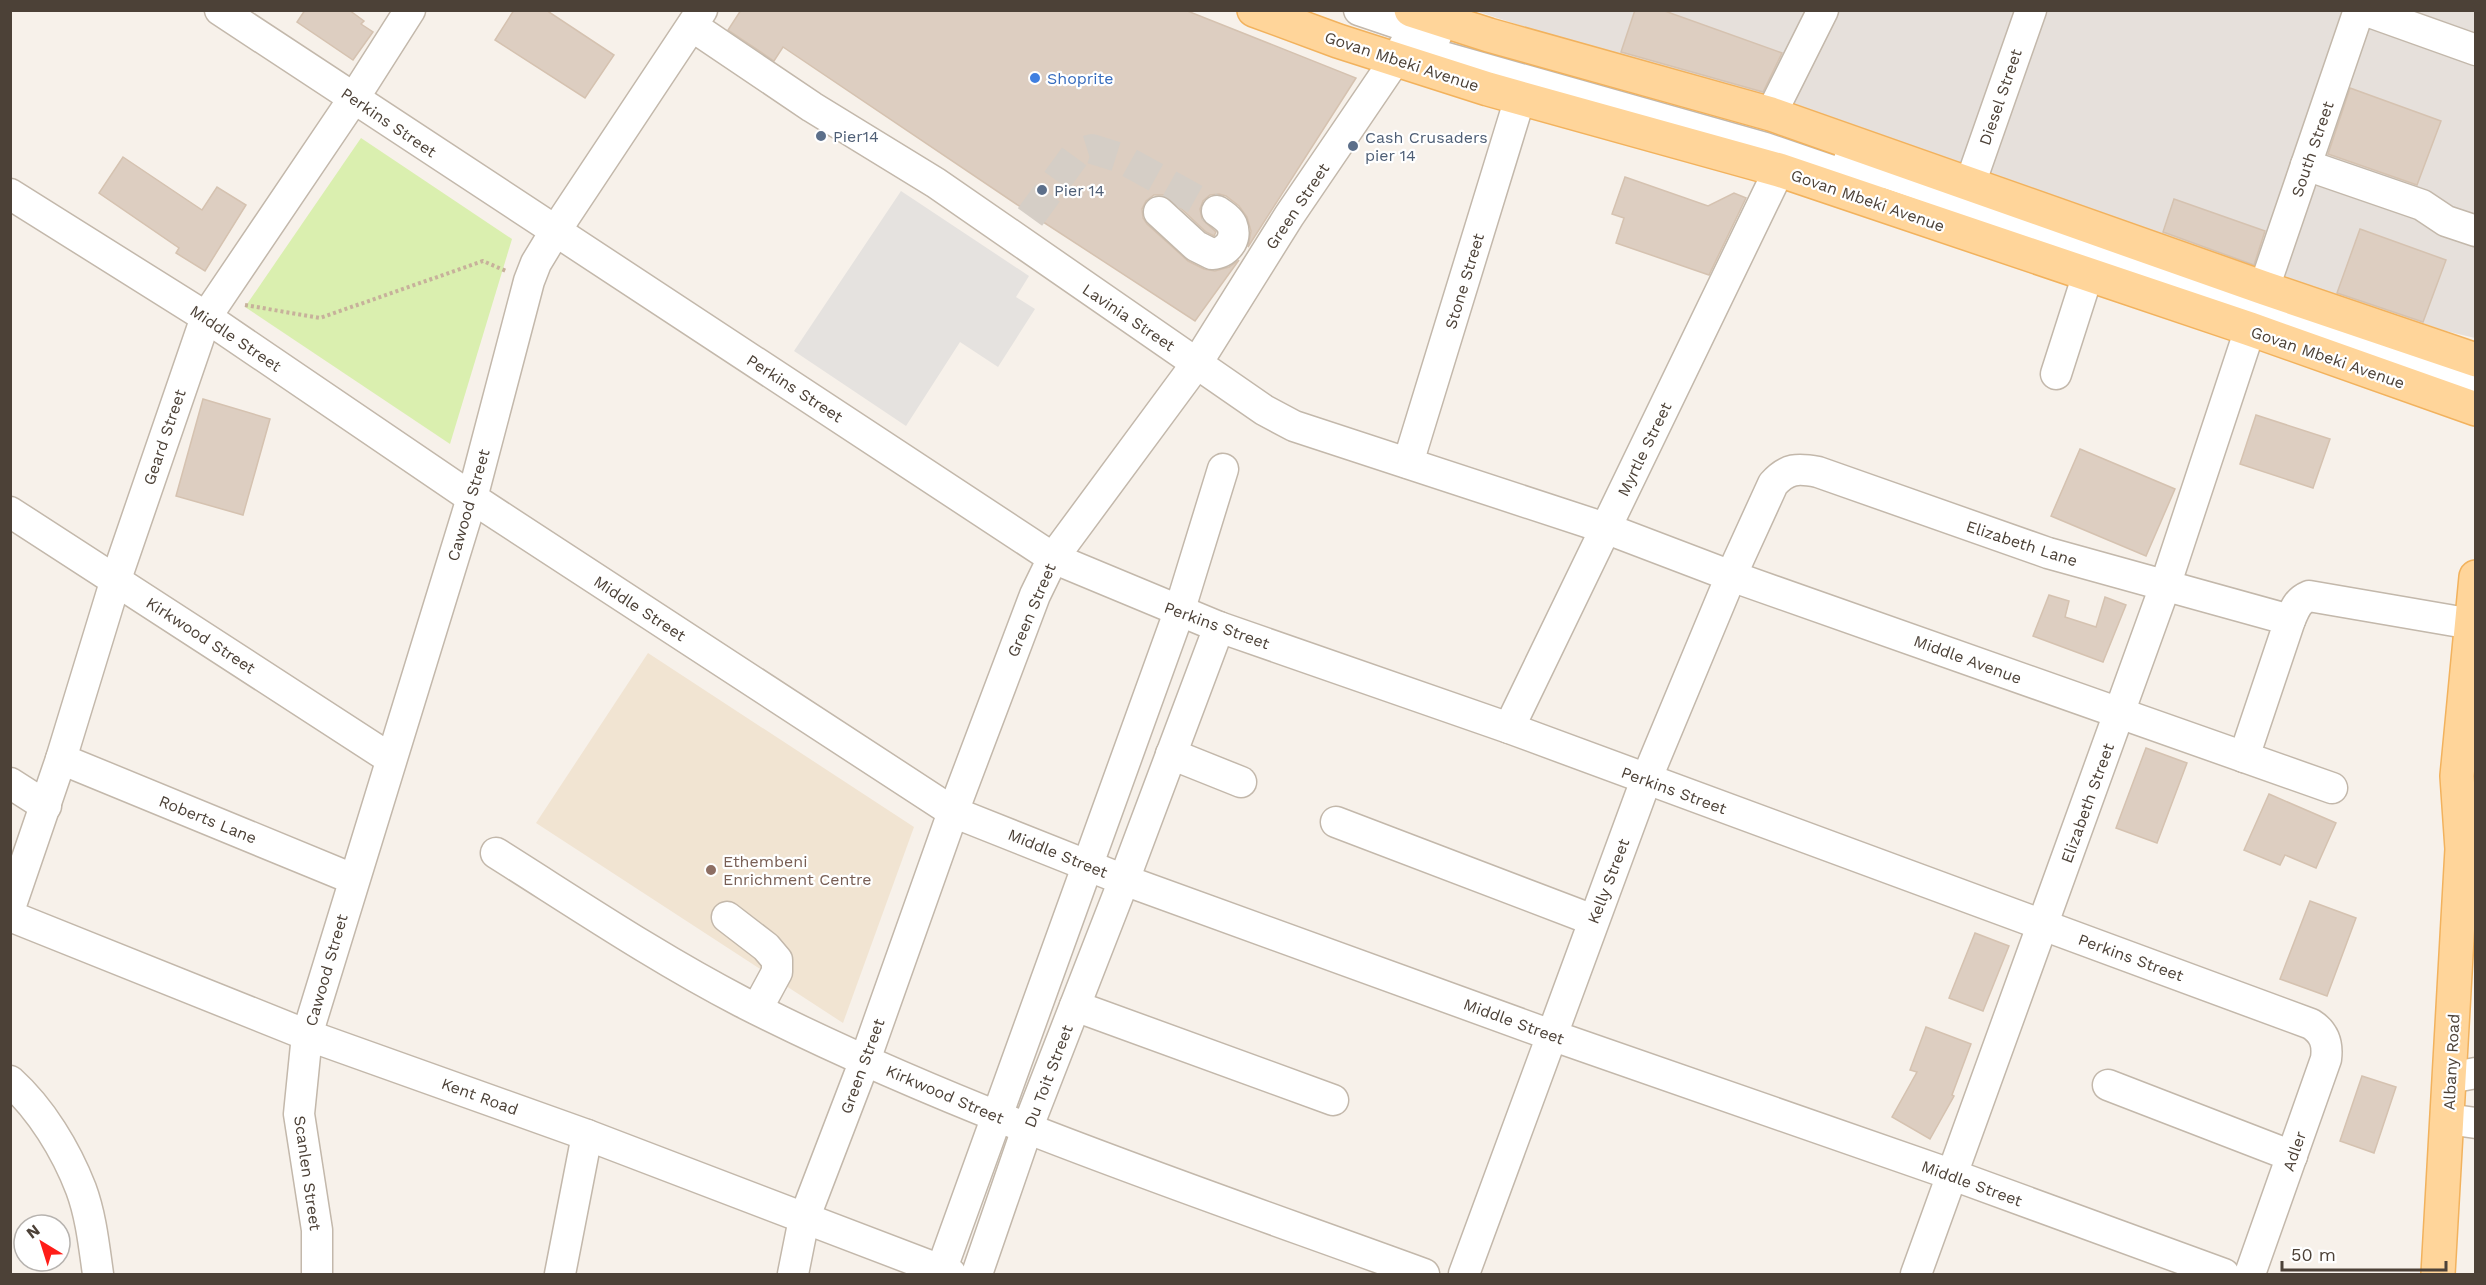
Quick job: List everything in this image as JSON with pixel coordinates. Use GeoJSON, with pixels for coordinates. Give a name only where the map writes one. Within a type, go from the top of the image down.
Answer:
{"type":"FeatureCollection","features":[{"type":"Feature","properties":{"kind":"main road","name":"Govan Mbeki Avenue"},"geometry":{"type":"LineString","coordinates":[[1254,10],[1338,41],[1414,29],[1771,114],[2475,360]]}},
{"type":"Feature","properties":{"kind":"main road","name":"Govan Mbeki Avenue"},"geometry":{"type":"LineString","coordinates":[[1414,29],[1520,98],[1779,170],[2250,329],[2475,409]]}},
{"type":"Feature","properties":{"kind":"main road","name":"Albany Road"},"geometry":{"type":"LineString","coordinates":[[2438,1275],[2461,1121],[2466,955],[2462,849],[2470,812],[2457,776],[2475,577]]}},
{"type":"Feature","properties":{"kind":"street","name":"Geard Street"},"geometry":{"type":"LineString","coordinates":[[10,908],[46,806],[116,579],[212,308],[354,98],[410,10]]}},
{"type":"Feature","properties":{"kind":"street"},"geometry":{"type":"LineString","coordinates":[[1292,10],[1343,29],[1414,29],[1484,52],[1761,129],[2475,380]]}},
{"type":"Feature","properties":{"kind":"street"},"geometry":{"type":"LineString","coordinates":[[1359,10],[1812,163],[2475,397]]}},
{"type":"Feature","properties":{"kind":"street","name":"Diesel Street"},"geometry":{"type":"LineString","coordinates":[[1970,184],[2031,10]]}},
{"type":"Feature","properties":{"kind":"street","name":"South Street"},"geometry":{"type":"LineString","coordinates":[[2264,288],[2359,10]]}},
{"type":"Feature","properties":{"kind":"street"},"geometry":{"type":"LineString","coordinates":[[2364,10],[2475,50]]}},
{"type":"Feature","properties":{"kind":"street","name":"Perkins Street"},"geometry":{"type":"LineString","coordinates":[[223,11],[1053,558],[1219,627],[1509,728],[2299,1019],[2319,1029]]}},
{"type":"Feature","properties":{"kind":"street"},"geometry":{"type":"LineString","coordinates":[[1771,114],[1822,11]]}},
{"type":"Feature","properties":{"kind":"street","name":"Lavinia Street"},"geometry":{"type":"LineString","coordinates":[[697,18],[812,107],[936,183],[1022,227],[1197,363],[1264,410],[1294,426],[1321,436],[1605,528]]}},
{"type":"Feature","properties":{"kind":"street","name":"Cawood Street"},"geometry":{"type":"LineString","coordinates":[[307,1035],[353,879],[472,498],[529,281],[536,263],[556,230],[697,18]]}},
{"type":"Feature","properties":{"kind":"street","name":"Green Street"},"geometry":{"type":"LineString","coordinates":[[793,1275],[804,1219],[865,1060],[1035,595],[1053,558],[1197,363],[1289,216],[1414,29]]}},
{"type":"Feature","properties":{"kind":"street","name":"Stone Street"},"geometry":{"type":"LineString","coordinates":[[1408,463],[1520,98]]}},
{"type":"Feature","properties":{"kind":"street"},"geometry":{"type":"LineString","coordinates":[[2306,165],[2422,205],[2446,221],[2475,231]]}},
{"type":"Feature","properties":{"kind":"street","name":"Myrtle Street"},"geometry":{"type":"LineString","coordinates":[[1509,728],[1779,170]]}},
{"type":"Feature","properties":{"kind":"street","name":"Middle Street"},"geometry":{"type":"LineString","coordinates":[[10,194],[212,308],[472,498],[954,812],[1124,880],[1551,1035],[1953,1175],[2224,1275]]}},
{"type":"Feature","properties":{"kind":"street"},"geometry":{"type":"LineString","coordinates":[[1159,212],[1196,246],[1212,254],[1226,250],[1231,244],[1234,232],[1228,220],[1217,211]]}},
{"type":"Feature","properties":{"kind":"street"},"geometry":{"type":"LineString","coordinates":[[2056,374],[2088,274]]}},
{"type":"Feature","properties":{"kind":"street","name":"Elizabeth Street"},"geometry":{"type":"LineString","coordinates":[[1916,1275],[2120,713],[2250,329]]}},
{"type":"Feature","properties":{"kind":"street"},"geometry":{"type":"LineString","coordinates":[[946,1273],[997,1116],[1179,612],[1223,469]]}},
{"type":"Feature","properties":{"kind":"street","name":"Elizabeth Lane"},"geometry":{"type":"LineString","coordinates":[[1768,495],[1773,484],[1790,470],[1818,472],[2048,553],[2290,620]]}},
{"type":"Feature","properties":{"kind":"street","name":"Kelly Street"},"geometry":{"type":"LineString","coordinates":[[1464,1275],[1646,780],[1731,576],[1768,495]]}},
{"type":"Feature","properties":{"kind":"street","name":"Kirkwood Street"},"geometry":{"type":"LineString","coordinates":[[10,512],[391,759]]}},
{"type":"Feature","properties":{"kind":"street","name":"Middle Avenue"},"geometry":{"type":"LineString","coordinates":[[1605,528],[1731,576],[2332,788]]}},
{"type":"Feature","properties":{"kind":"street"},"geometry":{"type":"LineString","coordinates":[[2244,757],[2290,620],[2301,599],[2308,596],[2472,624]]}},
{"type":"Feature","properties":{"kind":"street","name":"Du Toit Street"},"geometry":{"type":"LineString","coordinates":[[977,1275],[1027,1129],[1219,627]]}},
{"type":"Feature","properties":{"kind":"street"},"geometry":{"type":"LineString","coordinates":[[1171,754],[1241,782]]}},
{"type":"Feature","properties":{"kind":"street","name":"Roberts Lane"},"geometry":{"type":"LineString","coordinates":[[61,759],[353,879]]}},
{"type":"Feature","properties":{"kind":"street"},"geometry":{"type":"LineString","coordinates":[[10,783],[46,806]]}},
{"type":"Feature","properties":{"kind":"street"},"geometry":{"type":"LineString","coordinates":[[1336,822],[1593,920]]}},
{"type":"Feature","properties":{"kind":"street","name":"Kirkwood Street"},"geometry":{"type":"LineString","coordinates":[[496,853],[679,969],[865,1060],[1027,1129],[1424,1275]]}},
{"type":"Feature","properties":{"kind":"street","name":"Kent Road"},"geometry":{"type":"LineString","coordinates":[[10,916],[307,1035],[588,1134],[946,1273]]}},
{"type":"Feature","properties":{"kind":"street"},"geometry":{"type":"LineString","coordinates":[[727,917],[766,947],[777,960],[777,972],[757,1008]]}},
{"type":"Feature","properties":{"kind":"street"},"geometry":{"type":"LineString","coordinates":[[1075,1006],[1333,1100]]}},
{"type":"Feature","properties":{"kind":"street","name":"Adler"},"geometry":{"type":"LineString","coordinates":[[2250,1275],[2326,1059],[2326,1040],[2319,1029]]}},
{"type":"Feature","properties":{"kind":"street","name":"Scanlen Street"},"geometry":{"type":"LineString","coordinates":[[307,1035],[299,1114],[317,1230],[317,1275]]}},
{"type":"Feature","properties":{"kind":"street"},"geometry":{"type":"LineString","coordinates":[[10,1081],[40,1114],[81,1189],[91,1228],[98,1275]]}},
{"type":"Feature","properties":{"kind":"street"},"geometry":{"type":"LineString","coordinates":[[2108,1085],[2292,1156]]}},
{"type":"Feature","properties":{"kind":"street"},"geometry":{"type":"LineString","coordinates":[[560,1275],[588,1134]]}},
{"type":"Feature","properties":{"kind":"path"},"geometry":{"type":"LineString","coordinates":[[212,308],[320,318],[483,261],[529,281]]}},
{"type":"Feature","properties":{"kind":"shaded area"},"geometry":{"type":"Polygon","coordinates":[[[1476,11],[2475,11],[2475,338],[2446,331],[2049,198],[1476,11]]]}},
{"type":"Feature","properties":{"kind":"shaded area"},"geometry":{"type":"Polygon","coordinates":[[[901,191],[1029,276],[1016,297],[1035,309],[998,367],[960,342],[906,426],[794,351],[901,191]]]}},
{"type":"Feature","properties":{"kind":"shaded area"},"geometry":{"type":"Polygon","coordinates":[[[648,653],[914,827],[843,1023],[536,823],[648,653]]]}},
{"type":"Feature","properties":{"kind":"green space"},"geometry":{"type":"Polygon","coordinates":[[[361,138],[512,239],[450,444],[245,307],[361,138]]]}},
{"type":"Feature","properties":{"kind":"building"},"geometry":{"type":"Polygon","coordinates":[[[305,10],[349,10],[364,21],[361,24],[373,32],[353,60],[297,22],[305,10]]]}},
{"type":"Feature","properties":{"kind":"building"},"geometry":{"type":"Polygon","coordinates":[[[514,10],[546,10],[614,55],[585,98],[495,40],[514,10]]]}},
{"type":"Feature","properties":{"kind":"building"},"geometry":{"type":"Polygon","coordinates":[[[741,10],[1185,10],[1356,78],[1248,247],[1251,231],[1247,217],[1239,206],[1226,196],[1210,195],[1203,201],[1200,209],[1202,219],[1216,232],[1214,236],[1206,232],[1171,199],[1163,195],[1154,195],[1146,201],[1142,209],[1143,218],[1147,224],[1188,261],[1204,269],[1215,271],[1229,267],[1239,260],[1195,321],[783,47],[774,61],[728,30],[741,10]]]}},
{"type":"Feature","properties":{"kind":"building"},"geometry":{"type":"Polygon","coordinates":[[[1635,10],[1662,10],[1782,53],[1763,92],[1621,52],[1635,10]]]}},
{"type":"Feature","properties":{"kind":"building"},"geometry":{"type":"Polygon","coordinates":[[[2350,88],[2441,121],[2417,185],[2328,154],[2350,88]]]}},
{"type":"Feature","properties":{"kind":"building"},"geometry":{"type":"Polygon","coordinates":[[[123,157],[202,210],[217,187],[246,205],[205,271],[176,253],[179,248],[99,193],[123,157]]]}},
{"type":"Feature","properties":{"kind":"building"},"geometry":{"type":"Polygon","coordinates":[[[1625,177],[1708,206],[1734,193],[1746,198],[1709,275],[1616,243],[1624,218],[1612,214],[1625,177]]]}},
{"type":"Feature","properties":{"kind":"building"},"geometry":{"type":"Polygon","coordinates":[[[2174,199],[2265,231],[2254,265],[2163,232],[2174,199]]]}},
{"type":"Feature","properties":{"kind":"building"},"geometry":{"type":"Polygon","coordinates":[[[2360,229],[2446,260],[2423,322],[2337,293],[2360,229]]]}},
{"type":"Feature","properties":{"kind":"building"},"geometry":{"type":"Polygon","coordinates":[[[203,399],[270,419],[243,515],[176,496],[203,399]]]}},
{"type":"Feature","properties":{"kind":"building"},"geometry":{"type":"Polygon","coordinates":[[[2256,415],[2330,439],[2313,488],[2240,464],[2256,415]]]}},
{"type":"Feature","properties":{"kind":"building"},"geometry":{"type":"Polygon","coordinates":[[[2080,449],[2175,489],[2146,556],[2051,516],[2080,449]]]}},
{"type":"Feature","properties":{"kind":"building"},"geometry":{"type":"Polygon","coordinates":[[[2049,595],[2069,601],[2065,617],[2096,627],[2105,597],[2126,605],[2103,662],[2033,636],[2049,595]]]}},
{"type":"Feature","properties":{"kind":"building"},"geometry":{"type":"Polygon","coordinates":[[[2146,748],[2187,763],[2157,843],[2116,828],[2146,748]]]}},
{"type":"Feature","properties":{"kind":"building"},"geometry":{"type":"Polygon","coordinates":[[[2269,794],[2336,823],[2316,868],[2285,855],[2280,865],[2244,850],[2269,794]]]}},
{"type":"Feature","properties":{"kind":"building"},"geometry":{"type":"Polygon","coordinates":[[[2310,901],[2356,918],[2327,996],[2280,979],[2310,901]]]}},
{"type":"Feature","properties":{"kind":"building"},"geometry":{"type":"Polygon","coordinates":[[[1975,933],[2009,946],[1983,1011],[1949,998],[1975,933]]]}},
{"type":"Feature","properties":{"kind":"building"},"geometry":{"type":"Polygon","coordinates":[[[1926,1027],[1971,1044],[1952,1095],[1954,1096],[1930,1139],[1892,1117],[1917,1072],[1910,1070],[1926,1027]]]}},
{"type":"Feature","properties":{"kind":"building"},"geometry":{"type":"Polygon","coordinates":[[[2362,1076],[2396,1087],[2374,1153],[2340,1141],[2362,1076]]]}},
{"type":"Feature","properties":{"kind":"tunnel"},"geometry":{"type":"LineString","coordinates":[[1030,217],[1076,154],[1092,149],[1121,158],[1217,211]]}},
{"type":"Feature","properties":{"kind":"place","name":"Shoprite"},"geometry":{"type":"Point","coordinates":[1035,78]}},
{"type":"Feature","properties":{"kind":"place","name":"Pier14"},"geometry":{"type":"Point","coordinates":[821,136]}},
{"type":"Feature","properties":{"kind":"place","name":"Cash Crusaders pier 14"},"geometry":{"type":"Point","coordinates":[1353,146]}},
{"type":"Feature","properties":{"kind":"place","name":"Pier 14"},"geometry":{"type":"Point","coordinates":[1042,190]}},
{"type":"Feature","properties":{"kind":"place","name":"Ethembeni Enrichment Centre"},"geometry":{"type":"Point","coordinates":[711,870]}}]}
